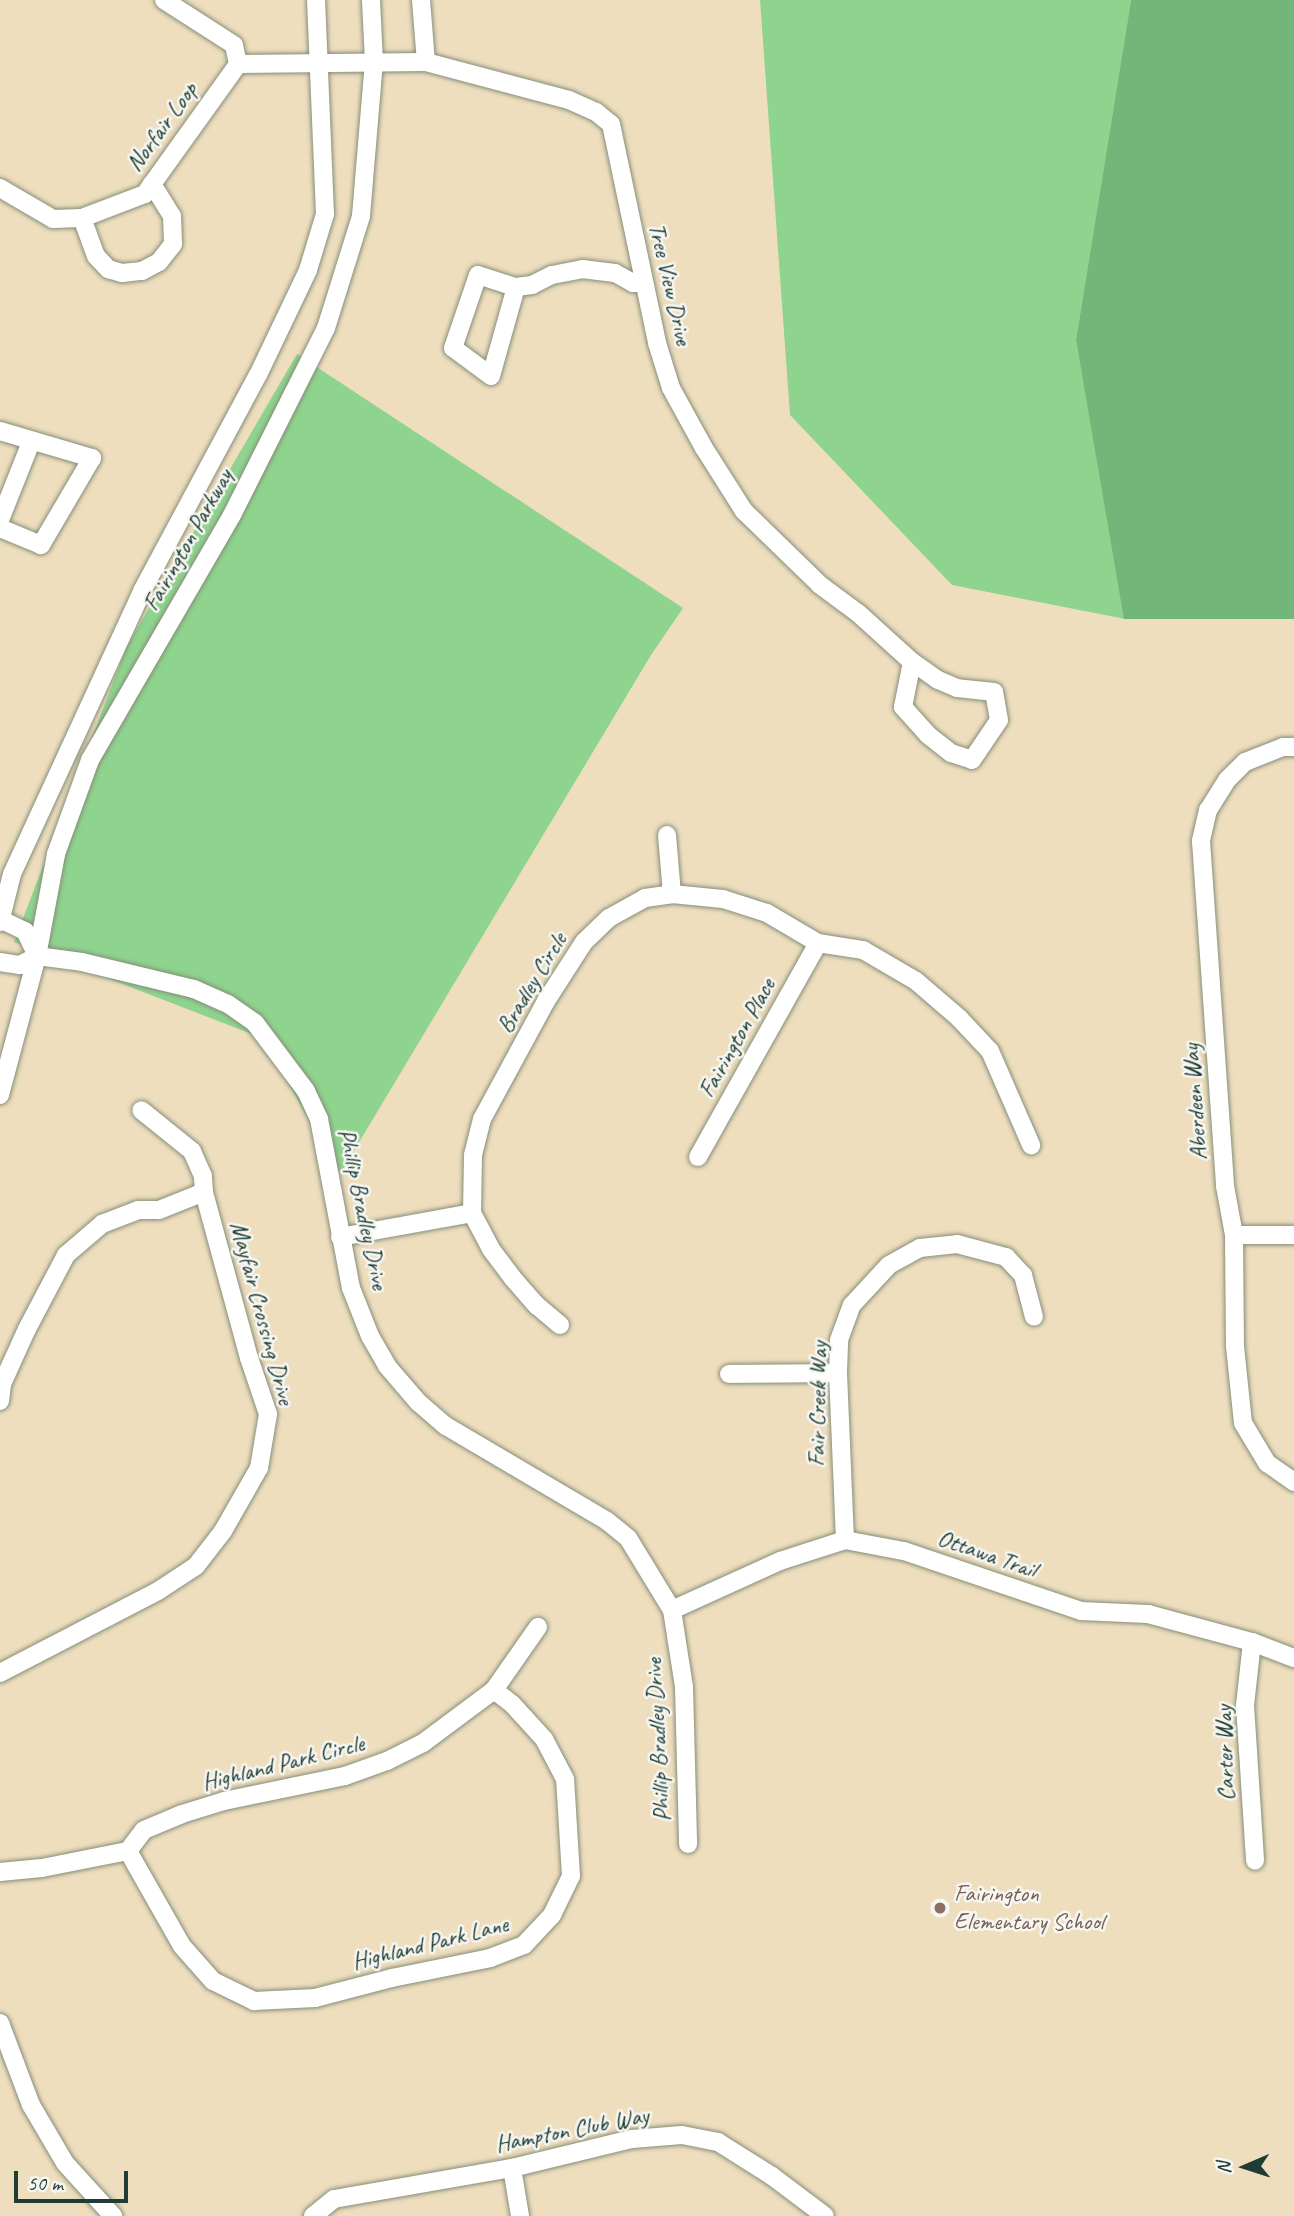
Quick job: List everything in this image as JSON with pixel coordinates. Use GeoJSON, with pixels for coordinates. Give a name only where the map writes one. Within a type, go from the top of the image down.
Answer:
{"type":"FeatureCollection","features":[{"type":"Feature","properties":{"kind":"street"},"geometry":{"type":"LineString","coordinates":[[164,0],[234,45],[238,64],[320,64]]}},
{"type":"Feature","properties":{"kind":"street","name":"Fairington Parkway"},"geometry":{"type":"LineString","coordinates":[[0,920],[12,874],[142,592],[258,375],[308,270],[325,214],[316,0]]}},
{"type":"Feature","properties":{"kind":"street","name":"Fairington Parkway"},"geometry":{"type":"LineString","coordinates":[[0,1095],[37,956],[57,854],[90,760],[232,515],[326,328],[361,216],[374,62],[371,0]]}},
{"type":"Feature","properties":{"kind":"street"},"geometry":{"type":"LineString","coordinates":[[421,0],[426,62]]}},
{"type":"Feature","properties":{"kind":"street","name":"Tree View Drive"},"geometry":{"type":"LineString","coordinates":[[320,64],[426,62],[569,100],[596,112],[611,124],[644,283],[671,388],[744,511],[820,585],[858,613],[912,663],[938,680],[957,688],[994,692],[999,720],[972,760],[951,753],[928,735],[903,707],[912,663]]}},
{"type":"Feature","properties":{"kind":"street","name":"Norfair Loop"},"geometry":{"type":"LineString","coordinates":[[0,188],[53,219],[82,218],[145,194],[238,64]]}},
{"type":"Feature","properties":{"kind":"street"},"geometry":{"type":"LineString","coordinates":[[82,218],[96,256],[108,269],[122,273],[142,271],[159,262],[173,244],[172,216],[152,184]]}},
{"type":"Feature","properties":{"kind":"street"},"geometry":{"type":"LineString","coordinates":[[516,287],[491,376],[453,348],[478,275],[516,287],[582,269],[615,273],[633,283],[644,283]]}},
{"type":"Feature","properties":{"kind":"street"},"geometry":{"type":"LineString","coordinates":[[0,430],[31,442],[92,458],[41,545],[0,528]]}},
{"type":"Feature","properties":{"kind":"street"},"geometry":{"type":"LineString","coordinates":[[0,520],[31,442]]}},
{"type":"Feature","properties":{"kind":"street","name":"Aberdeen Way"},"geometry":{"type":"LineString","coordinates":[[1294,747],[1283,747],[1245,762],[1227,780],[1208,810],[1201,841],[1225,1186],[1234,1235],[1235,1346],[1243,1423],[1267,1463],[1294,1482]]}},
{"type":"Feature","properties":{"kind":"street"},"geometry":{"type":"LineString","coordinates":[[667,835],[672,894]]}},
{"type":"Feature","properties":{"kind":"street","name":"Bradley Circle"},"geometry":{"type":"LineString","coordinates":[[560,1325],[537,1306],[512,1277],[491,1249],[472,1213],[473,1155],[482,1119],[546,1001],[584,942],[609,918],[645,898],[672,894],[723,900],[767,913],[818,943],[863,950],[916,981],[959,1018],[990,1051],[1031,1145]]}},
{"type":"Feature","properties":{"kind":"street"},"geometry":{"type":"LineString","coordinates":[[0,920],[25,931],[37,956]]}},
{"type":"Feature","properties":{"kind":"street","name":"Fairington Place"},"geometry":{"type":"LineString","coordinates":[[698,1157],[818,943]]}},
{"type":"Feature","properties":{"kind":"street","name":"Phillip Bradley Drive"},"geometry":{"type":"LineString","coordinates":[[0,962],[20,965],[37,956],[82,962],[194,989],[228,1004],[255,1023],[306,1091],[319,1119],[351,1288],[370,1336],[387,1366],[418,1402],[446,1426],[607,1521],[628,1538],[672,1610],[684,1687],[688,1844]]}},
{"type":"Feature","properties":{"kind":"street","name":"Mayfair Crossing Drive"},"geometry":{"type":"LineString","coordinates":[[0,1673],[158,1591],[196,1566],[223,1531],[258,1468],[268,1414],[249,1359],[204,1192],[203,1176],[192,1151],[141,1110]]}},
{"type":"Feature","properties":{"kind":"street"},"geometry":{"type":"LineString","coordinates":[[0,1401],[2,1384],[66,1255],[102,1224],[138,1210],[159,1210],[204,1192]]}},
{"type":"Feature","properties":{"kind":"street"},"geometry":{"type":"LineString","coordinates":[[340,1237],[472,1213]]}},
{"type":"Feature","properties":{"kind":"street"},"geometry":{"type":"LineString","coordinates":[[1234,1235],[1294,1235]]}},
{"type":"Feature","properties":{"kind":"street","name":"Fair Creek Way"},"geometry":{"type":"LineString","coordinates":[[845,1540],[838,1373],[839,1340],[852,1305],[888,1265],[920,1248],[957,1244],[1006,1257],[1023,1275],[1034,1317]]}},
{"type":"Feature","properties":{"kind":"street"},"geometry":{"type":"LineString","coordinates":[[729,1374],[838,1373]]}},
{"type":"Feature","properties":{"kind":"street","name":"Ottawa Trail"},"geometry":{"type":"LineString","coordinates":[[672,1610],[780,1561],[845,1540],[904,1551],[1081,1611],[1148,1614],[1252,1642],[1294,1658]]}},
{"type":"Feature","properties":{"kind":"street","name":"Highland Park Circle"},"geometry":{"type":"LineString","coordinates":[[128,1851],[145,1830],[182,1814],[224,1801],[345,1776],[423,1744],[494,1690],[538,1627]]}},
{"type":"Feature","properties":{"kind":"street","name":"Carter Way"},"geometry":{"type":"LineString","coordinates":[[1252,1642],[1245,1705],[1255,1861]]}},
{"type":"Feature","properties":{"kind":"street","name":"Highland Park Lane"},"geometry":{"type":"LineString","coordinates":[[128,1851],[182,1946],[213,1981],[254,2001],[315,1998],[392,1978],[490,1958],[524,1945],[552,1915],[571,1876],[565,1779],[544,1740],[494,1690]]}},
{"type":"Feature","properties":{"kind":"street"},"geometry":{"type":"LineString","coordinates":[[0,1872],[42,1868],[128,1851]]}},
{"type":"Feature","properties":{"kind":"street"},"geometry":{"type":"LineString","coordinates":[[0,2023],[31,2105],[51,2140],[65,2163],[113,2216]]}},
{"type":"Feature","properties":{"kind":"street","name":"Hampton Club Way"},"geometry":{"type":"LineString","coordinates":[[313,2216],[334,2199],[512,2168],[632,2139],[682,2135],[718,2142],[772,2176],[825,2216]]}},
{"type":"Feature","properties":{"kind":"street"},"geometry":{"type":"LineString","coordinates":[[512,2168],[520,2216]]}},
{"type":"Feature","properties":{"kind":"green space"},"geometry":{"type":"Polygon","coordinates":[[[760,0],[1131,0],[1076,340],[1125,619],[952,585],[790,415],[760,0]]]}},
{"type":"Feature","properties":{"kind":"green space"},"geometry":{"type":"Polygon","coordinates":[[[1131,0],[1294,0],[1294,619],[1124,619],[1076,340],[1131,0]]]}},
{"type":"Feature","properties":{"kind":"green space"},"geometry":{"type":"Polygon","coordinates":[[[297,354],[683,608],[651,655],[340,1174],[262,1038],[14,942],[127,646],[297,354]]]}},
{"type":"Feature","properties":{"kind":"place","name":"Fairington Elementary School"},"geometry":{"type":"Point","coordinates":[940,1908]}}]}
